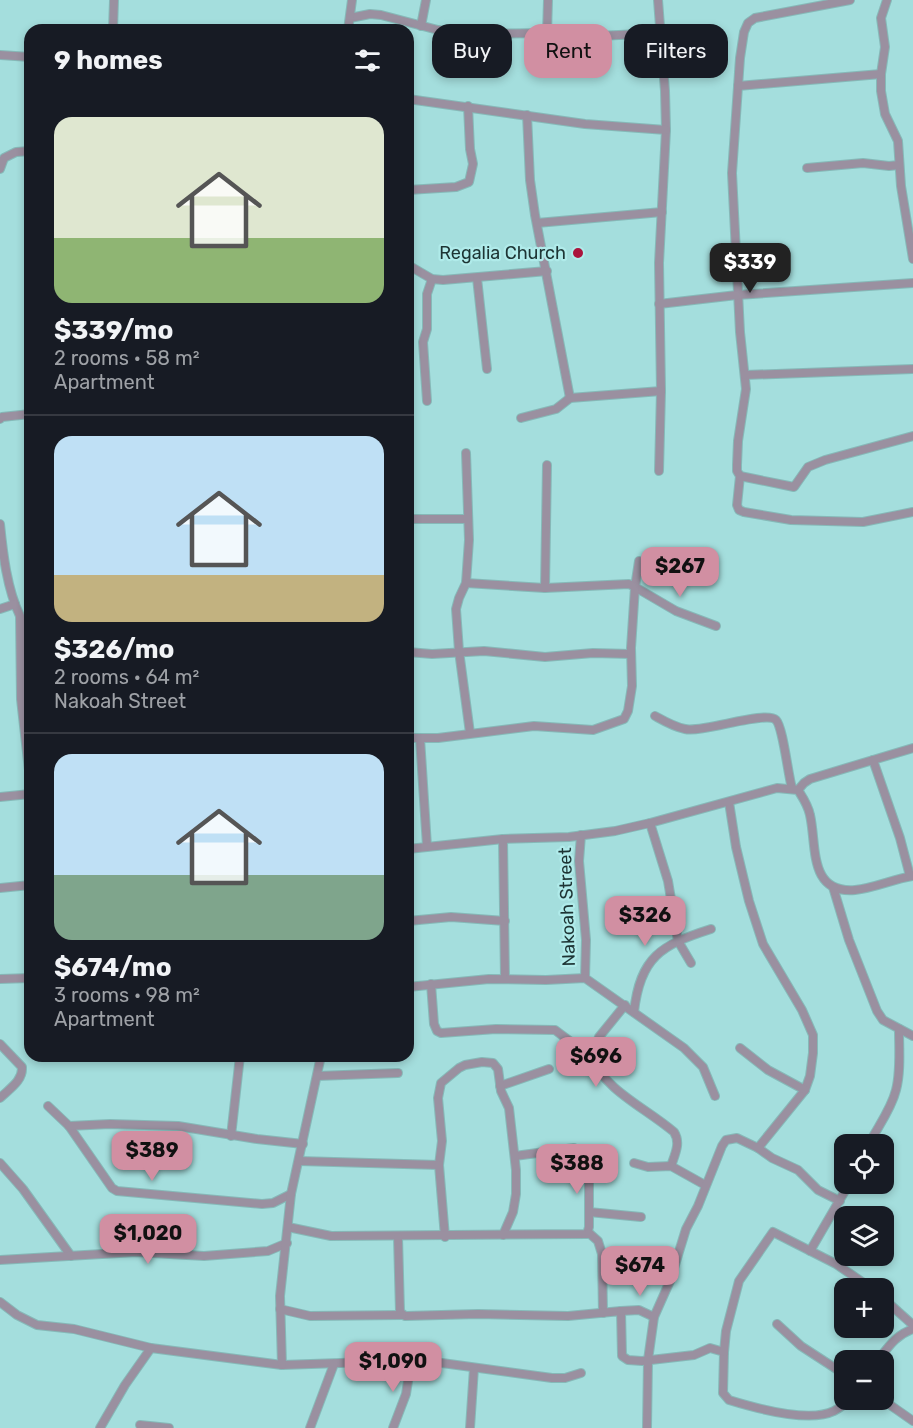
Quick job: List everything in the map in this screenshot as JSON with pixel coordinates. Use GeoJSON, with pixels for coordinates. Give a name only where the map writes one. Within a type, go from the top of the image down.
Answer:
{"type":"FeatureCollection","features":[{"type":"Feature","properties":{"kind":"street"},"geometry":{"type":"LineString","coordinates":[[113,24],[114,0]]}},
{"type":"Feature","properties":{"kind":"street"},"geometry":{"type":"LineString","coordinates":[[349,24],[352,0]]}},
{"type":"Feature","properties":{"kind":"street"},"geometry":{"type":"LineString","coordinates":[[421,26],[426,0]]}},
{"type":"Feature","properties":{"kind":"street"},"geometry":{"type":"LineString","coordinates":[[547,24],[548,0]]}},
{"type":"Feature","properties":{"kind":"street"},"geometry":{"type":"LineString","coordinates":[[658,0],[659,24]]}},
{"type":"Feature","properties":{"kind":"street"},"geometry":{"type":"LineString","coordinates":[[850,0],[755,18],[748,23],[744,32],[732,173],[737,295],[746,397],[738,441],[737,471],[740,476],[737,505],[739,510],[744,512],[800,521],[874,521],[913,512]]}},
{"type":"Feature","properties":{"kind":"street"},"geometry":{"type":"LineString","coordinates":[[887,0],[881,18],[885,47],[881,74],[885,114],[898,141],[901,186],[913,259]]}},
{"type":"Feature","properties":{"kind":"street"},"geometry":{"type":"LineString","coordinates":[[350,18],[369,14],[381,15],[414,24]]}},
{"type":"Feature","properties":{"kind":"street"},"geometry":{"type":"LineString","coordinates":[[414,24],[438,30],[479,34],[524,33]]}},
{"type":"Feature","properties":{"kind":"street"},"geometry":{"type":"LineString","coordinates":[[0,55],[24,57]]}},
{"type":"Feature","properties":{"kind":"street"},"geometry":{"type":"LineString","coordinates":[[738,86],[881,74]]}},
{"type":"Feature","properties":{"kind":"street"},"geometry":{"type":"LineString","coordinates":[[659,471],[661,391],[659,304],[666,130],[664,78]]}},
{"type":"Feature","properties":{"kind":"street"},"geometry":{"type":"LineString","coordinates":[[414,100],[585,124],[666,130]]}},
{"type":"Feature","properties":{"kind":"street"},"geometry":{"type":"LineString","coordinates":[[414,190],[456,187],[469,182],[473,164],[468,106]]}},
{"type":"Feature","properties":{"kind":"street"},"geometry":{"type":"LineString","coordinates":[[527,115],[530,180],[570,398]]}},
{"type":"Feature","properties":{"kind":"street"},"geometry":{"type":"LineString","coordinates":[[0,169],[3,158],[16,152],[24,151]]}},
{"type":"Feature","properties":{"kind":"street"},"geometry":{"type":"LineString","coordinates":[[807,168],[863,162],[889,166],[899,165]]}},
{"type":"Feature","properties":{"kind":"street"},"geometry":{"type":"LineString","coordinates":[[537,223],[662,212]]}},
{"type":"Feature","properties":{"kind":"street"},"geometry":{"type":"LineString","coordinates":[[414,268],[432,279],[477,278],[547,271]]}},
{"type":"Feature","properties":{"kind":"street"},"geometry":{"type":"LineString","coordinates":[[477,278],[486,369]]}},
{"type":"Feature","properties":{"kind":"street"},"geometry":{"type":"LineString","coordinates":[[427,400],[423,342],[427,329],[427,294],[432,279]]}},
{"type":"Feature","properties":{"kind":"street"},"geometry":{"type":"LineString","coordinates":[[659,304],[737,295],[913,283]]}},
{"type":"Feature","properties":{"kind":"street"},"geometry":{"type":"LineString","coordinates":[[745,375],[913,369]]}},
{"type":"Feature","properties":{"kind":"street"},"geometry":{"type":"LineString","coordinates":[[521,418],[556,409],[570,398],[661,391]]}},
{"type":"Feature","properties":{"kind":"street"},"geometry":{"type":"LineString","coordinates":[[1,415],[24,414]]}},
{"type":"Feature","properties":{"kind":"street"},"geometry":{"type":"LineString","coordinates":[[740,476],[794,487],[808,467],[825,460],[913,436]]}},
{"type":"Feature","properties":{"kind":"street"},"geometry":{"type":"LineString","coordinates":[[466,453],[468,519],[466,583],[456,609],[470,734]]}},
{"type":"Feature","properties":{"kind":"street"},"geometry":{"type":"LineString","coordinates":[[544,588],[547,465]]}},
{"type":"Feature","properties":{"kind":"street"},"geometry":{"type":"LineString","coordinates":[[414,519],[468,519]]}},
{"type":"Feature","properties":{"kind":"street"},"geometry":{"type":"LineString","coordinates":[[0,524],[2,545],[15,604],[20,616],[21,699],[24,726]]}},
{"type":"Feature","properties":{"kind":"street"},"geometry":{"type":"LineString","coordinates":[[414,738],[534,726],[593,730],[624,719],[628,711],[632,686],[631,654],[639,561]]}},
{"type":"Feature","properties":{"kind":"street"},"geometry":{"type":"LineString","coordinates":[[466,583],[544,588],[629,584],[676,611],[716,626]]}},
{"type":"Feature","properties":{"kind":"street"},"geometry":{"type":"LineString","coordinates":[[0,609],[15,604]]}},
{"type":"Feature","properties":{"kind":"street"},"geometry":{"type":"LineString","coordinates":[[414,652],[432,654],[483,651],[545,657],[593,653],[631,654]]}},
{"type":"Feature","properties":{"kind":"street"},"geometry":{"type":"LineString","coordinates":[[655,716],[685,729],[696,730],[755,719],[774,719],[778,722],[795,789],[809,811],[818,870],[824,879],[840,890],[857,890],[911,876],[873,760]]}},
{"type":"Feature","properties":{"kind":"street"},"geometry":{"type":"LineString","coordinates":[[420,738],[427,846]]}},
{"type":"Feature","properties":{"kind":"street"},"geometry":{"type":"LineString","coordinates":[[414,848],[503,839],[581,835],[650,823],[777,788],[795,789],[810,779],[913,748]]}},
{"type":"Feature","properties":{"kind":"street"},"geometry":{"type":"LineString","coordinates":[[0,798],[24,795]]}},
{"type":"Feature","properties":{"kind":"street"},"geometry":{"type":"LineString","coordinates":[[729,802],[736,847],[763,944],[802,1010],[813,1035],[810,1076],[805,1089],[758,1148]]}},
{"type":"Feature","properties":{"kind":"street"},"geometry":{"type":"LineString","coordinates":[[650,823],[668,881],[678,941],[691,963]]}},
{"type":"Feature","properties":{"kind":"street","name":"Nakoah Street"},"geometry":{"type":"LineString","coordinates":[[581,835],[579,861],[585,932],[585,978]]}},
{"type":"Feature","properties":{"kind":"street"},"geometry":{"type":"LineString","coordinates":[[503,839],[505,979]]}},
{"type":"Feature","properties":{"kind":"street"},"geometry":{"type":"LineString","coordinates":[[0,888],[24,886]]}},
{"type":"Feature","properties":{"kind":"street"},"geometry":{"type":"LineString","coordinates":[[833,887],[854,956],[877,1011],[883,1020],[912,1034]]}},
{"type":"Feature","properties":{"kind":"street"},"geometry":{"type":"LineString","coordinates":[[414,920],[452,917],[505,921]]}},
{"type":"Feature","properties":{"kind":"street"},"geometry":{"type":"LineString","coordinates":[[634,1012],[640,980],[645,967],[653,958],[678,941],[711,929]]}},
{"type":"Feature","properties":{"kind":"street"},"geometry":{"type":"LineString","coordinates":[[0,979],[24,978]]}},
{"type":"Feature","properties":{"kind":"street"},"geometry":{"type":"LineString","coordinates":[[414,986],[505,979],[585,978],[684,1048],[703,1067],[715,1096]]}},
{"type":"Feature","properties":{"kind":"street"},"geometry":{"type":"LineString","coordinates":[[431,984],[435,1024],[437,1031],[441,1033],[496,1029],[555,1030],[591,1057],[600,1074],[674,1132],[678,1144],[671,1166]]}},
{"type":"Feature","properties":{"kind":"street"},"geometry":{"type":"LineString","coordinates":[[591,1057],[599,1036],[625,1005]]}},
{"type":"Feature","properties":{"kind":"street"},"geometry":{"type":"LineString","coordinates":[[875,1134],[896,1091],[899,1074],[899,1029]]}},
{"type":"Feature","properties":{"kind":"street"},"geometry":{"type":"LineString","coordinates":[[0,1044],[22,1067],[23,1071],[18,1081],[0,1098]]}},
{"type":"Feature","properties":{"kind":"street"},"geometry":{"type":"LineString","coordinates":[[740,1048],[768,1070],[805,1089]]}},
{"type":"Feature","properties":{"kind":"street"},"geometry":{"type":"LineString","coordinates":[[231,1136],[239,1062]]}},
{"type":"Feature","properties":{"kind":"street"},"geometry":{"type":"LineString","coordinates":[[282,1365],[279,1309],[291,1194],[320,1062]]}},
{"type":"Feature","properties":{"kind":"street"},"geometry":{"type":"LineString","coordinates":[[445,1237],[439,1166],[442,1141],[438,1098],[441,1083],[459,1068],[474,1063],[489,1062],[498,1069],[500,1086],[509,1108],[515,1156],[516,1194],[511,1219],[503,1235]]}},
{"type":"Feature","properties":{"kind":"street"},"geometry":{"type":"LineString","coordinates":[[500,1086],[549,1069]]}},
{"type":"Feature","properties":{"kind":"street"},"geometry":{"type":"LineString","coordinates":[[318,1076],[398,1073]]}},
{"type":"Feature","properties":{"kind":"street"},"geometry":{"type":"LineString","coordinates":[[48,1106],[69,1126],[112,1188],[117,1191],[261,1204],[273,1203],[291,1194]]}},
{"type":"Feature","properties":{"kind":"street"},"geometry":{"type":"LineString","coordinates":[[69,1126],[111,1124],[178,1126],[231,1136],[303,1144]]}},
{"type":"Feature","properties":{"kind":"street"},"geometry":{"type":"LineString","coordinates":[[648,1428],[648,1360],[654,1317],[670,1281],[686,1229],[726,1140],[736,1138],[758,1148],[772,1158],[798,1170],[818,1190],[840,1201]]}},
{"type":"Feature","properties":{"kind":"street"},"geometry":{"type":"LineString","coordinates":[[515,1156],[574,1148]]}},
{"type":"Feature","properties":{"kind":"street"},"geometry":{"type":"LineString","coordinates":[[299,1161],[439,1166]]}},
{"type":"Feature","properties":{"kind":"street"},"geometry":{"type":"LineString","coordinates":[[589,1162],[589,1233]]}},
{"type":"Feature","properties":{"kind":"street"},"geometry":{"type":"LineString","coordinates":[[0,1163],[23,1189],[71,1256]]}},
{"type":"Feature","properties":{"kind":"street"},"geometry":{"type":"LineString","coordinates":[[634,1163],[648,1167],[671,1166],[705,1185]]}},
{"type":"Feature","properties":{"kind":"street"},"geometry":{"type":"LineString","coordinates":[[810,1251],[844,1194]]}},
{"type":"Feature","properties":{"kind":"street"},"geometry":{"type":"LineString","coordinates":[[589,1212],[641,1218]]}},
{"type":"Feature","properties":{"kind":"street"},"geometry":{"type":"LineString","coordinates":[[288,1227],[331,1236],[445,1237],[589,1233],[598,1241],[602,1254],[603,1313]]}},
{"type":"Feature","properties":{"kind":"street"},"geometry":{"type":"LineString","coordinates":[[837,1410],[816,1414],[795,1414],[729,1400],[723,1393],[726,1331],[739,1281],[771,1234],[777,1233],[836,1264],[856,1278]]}},
{"type":"Feature","properties":{"kind":"street"},"geometry":{"type":"LineString","coordinates":[[398,1237],[400,1312],[402,1314]]}},
{"type":"Feature","properties":{"kind":"street"},"geometry":{"type":"LineString","coordinates":[[0,1260],[147,1252],[204,1256],[268,1251],[287,1243]]}},
{"type":"Feature","properties":{"kind":"street"},"geometry":{"type":"LineString","coordinates":[[0,1302],[17,1315],[37,1324],[74,1329],[150,1348],[282,1365],[411,1362],[442,1363],[552,1378],[565,1378],[581,1373]]}},
{"type":"Feature","properties":{"kind":"street"},"geometry":{"type":"LineString","coordinates":[[279,1309],[310,1316],[402,1314],[568,1316],[639,1310],[654,1317]]}},
{"type":"Feature","properties":{"kind":"street"},"geometry":{"type":"LineString","coordinates":[[886,1350],[893,1340],[913,1327],[894,1309]]}},
{"type":"Feature","properties":{"kind":"street"},"geometry":{"type":"LineString","coordinates":[[621,1311],[622,1356],[635,1361],[694,1355],[710,1348],[724,1352]]}},
{"type":"Feature","properties":{"kind":"street"},"geometry":{"type":"LineString","coordinates":[[777,1324],[801,1346],[834,1367]]}},
{"type":"Feature","properties":{"kind":"street"},"geometry":{"type":"LineString","coordinates":[[100,1428],[150,1348]]}},
{"type":"Feature","properties":{"kind":"street"},"geometry":{"type":"LineString","coordinates":[[393,1428],[406,1394],[411,1362]]}},
{"type":"Feature","properties":{"kind":"street"},"geometry":{"type":"LineString","coordinates":[[310,1428],[334,1364]]}},
{"type":"Feature","properties":{"kind":"street"},"geometry":{"type":"LineString","coordinates":[[470,1428],[474,1368]]}},
{"type":"Feature","properties":{"kind":"street"},"geometry":{"type":"LineString","coordinates":[[894,1408],[913,1421]]}},
{"type":"Feature","properties":{"kind":"street"},"geometry":{"type":"LineString","coordinates":[[140,1425],[169,1428]]}},
{"type":"Feature","properties":{"kind":"place","name":"Regalia Church"},"geometry":{"type":"Point","coordinates":[578,253]}}]}
